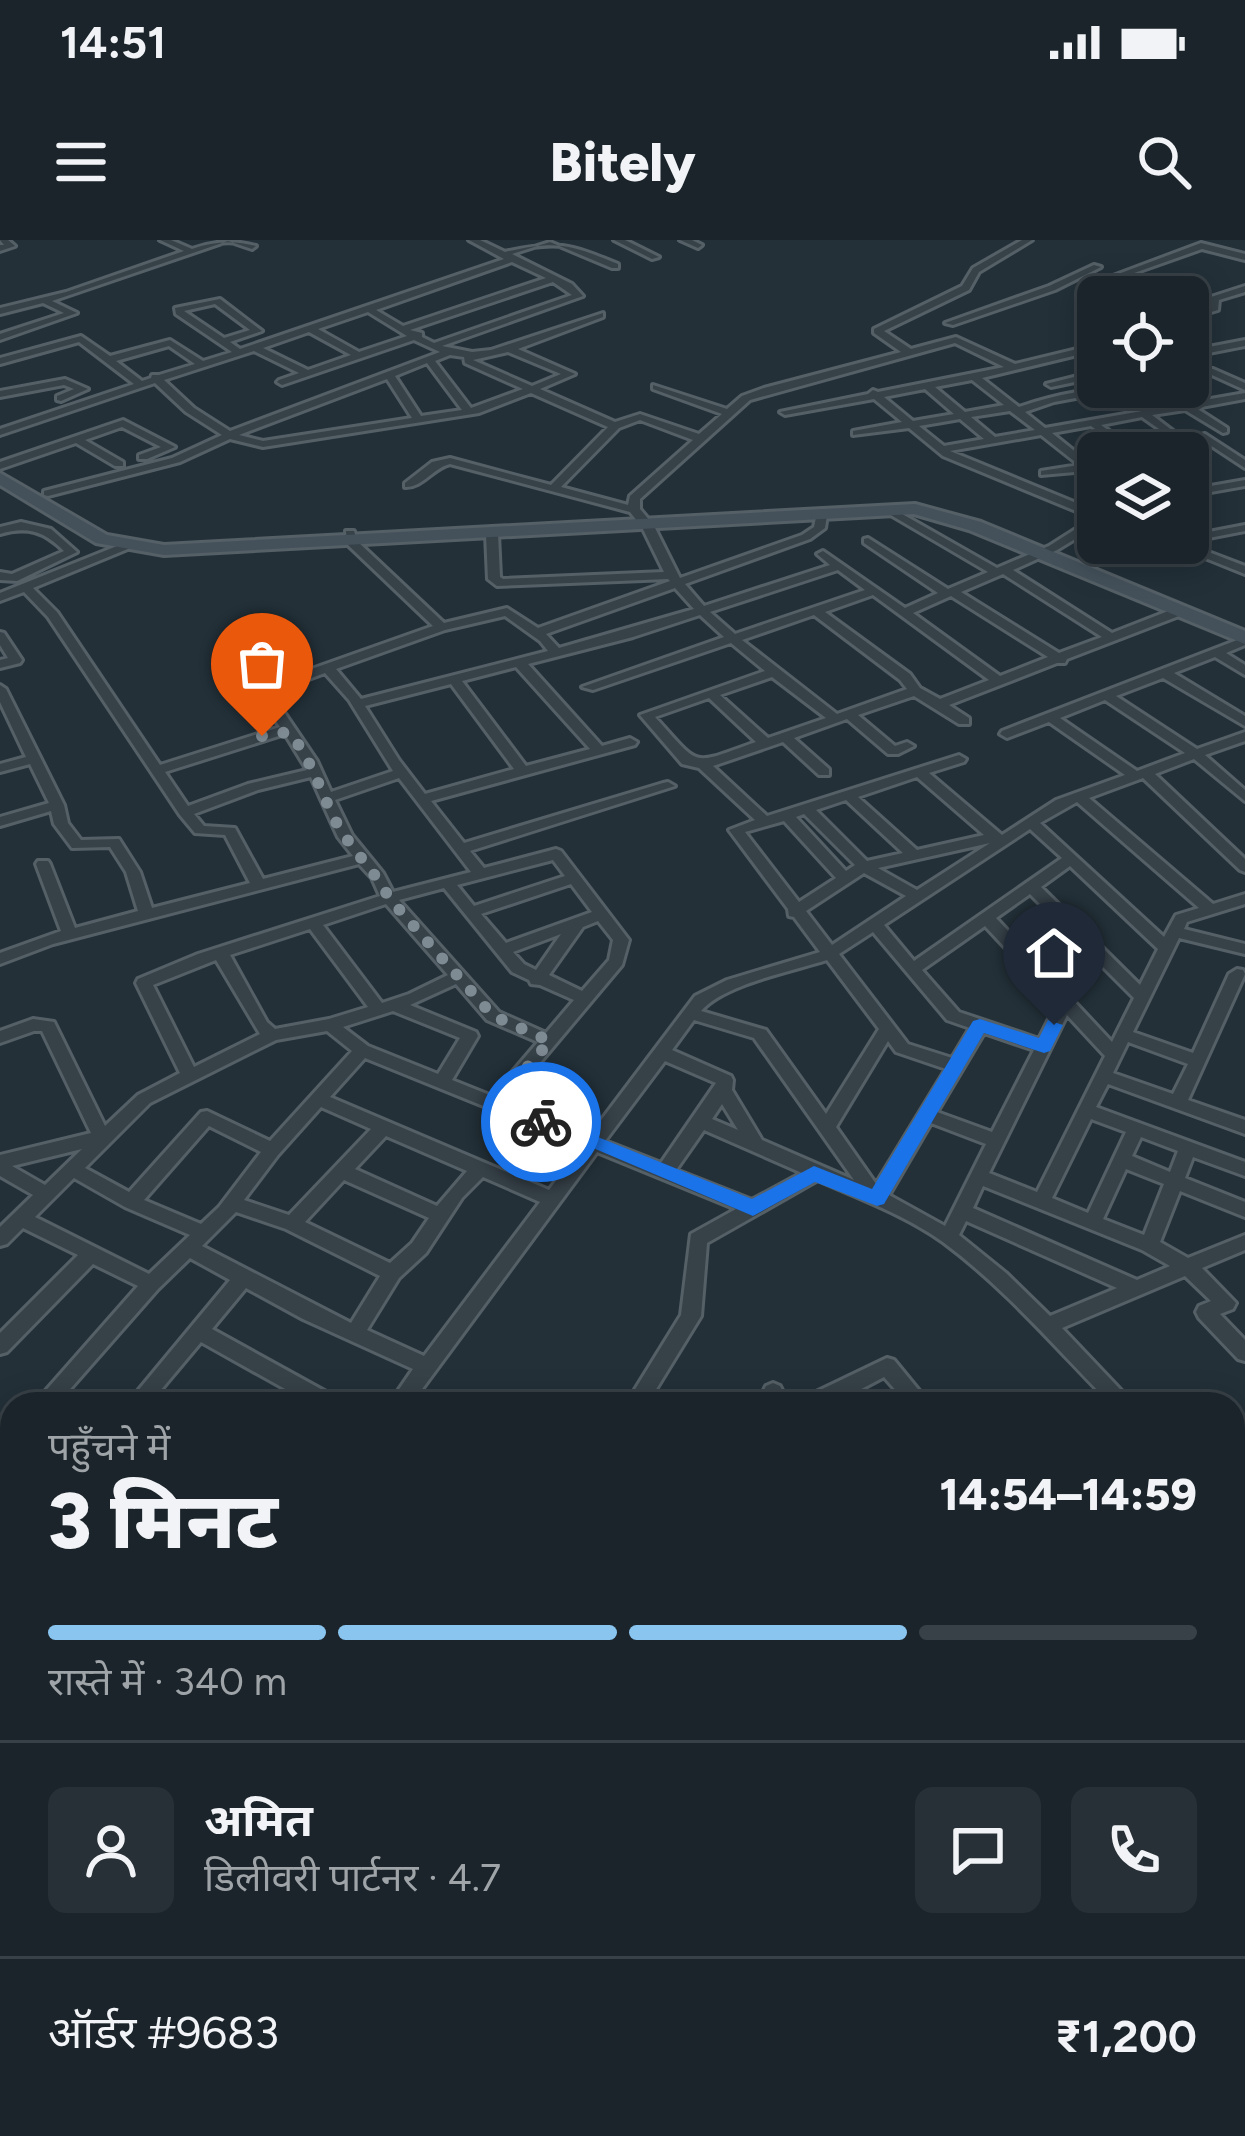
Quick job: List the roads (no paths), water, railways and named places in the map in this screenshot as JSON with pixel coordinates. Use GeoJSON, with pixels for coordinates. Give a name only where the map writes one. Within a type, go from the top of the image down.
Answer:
{"type":"FeatureCollection","features":[{"type":"Feature","properties":{"kind":"street"},"geometry":{"type":"LineString","coordinates":[[164,240],[192,251]]}},
{"type":"Feature","properties":{"kind":"street"},"geometry":{"type":"LineString","coordinates":[[0,310],[42,301],[229,240],[252,247]]}},
{"type":"Feature","properties":{"kind":"street"},"geometry":{"type":"LineString","coordinates":[[436,346],[578,296],[569,286],[473,240]]}},
{"type":"Feature","properties":{"kind":"street"},"geometry":{"type":"LineString","coordinates":[[509,260],[508,253],[550,240],[615,266]]}},
{"type":"Feature","properties":{"kind":"street"},"geometry":{"type":"LineString","coordinates":[[618,240],[655,257]]}},
{"type":"Feature","properties":{"kind":"street"},"geometry":{"type":"LineString","coordinates":[[684,240],[698,245]]}},
{"type":"Feature","properties":{"kind":"street"},"geometry":{"type":"LineString","coordinates":[[910,352],[877,332],[966,288],[976,270],[1028,240]]}},
{"type":"Feature","properties":{"kind":"street"},"geometry":{"type":"LineString","coordinates":[[1117,276],[1201,246],[1245,257]]}},
{"type":"Feature","properties":{"kind":"street"},"geometry":{"type":"LineString","coordinates":[[0,431],[509,260]]}},
{"type":"Feature","properties":{"kind":"street"},"geometry":{"type":"LineString","coordinates":[[950,323],[1052,288],[1097,267]]}},
{"type":"Feature","properties":{"kind":"street"},"geometry":{"type":"LineString","coordinates":[[405,328],[552,280]]}},
{"type":"Feature","properties":{"kind":"street"},"geometry":{"type":"LineString","coordinates":[[1209,311],[1215,308],[1214,299],[1245,289]]}},
{"type":"Feature","properties":{"kind":"street"},"geometry":{"type":"LineString","coordinates":[[0,337],[72,313],[42,301]]}},
{"type":"Feature","properties":{"kind":"street"},"geometry":{"type":"LineString","coordinates":[[224,341],[257,331],[218,301],[178,310],[238,351]]}},
{"type":"Feature","properties":{"kind":"street"},"geometry":{"type":"LineString","coordinates":[[369,309],[449,352],[470,354],[506,349],[600,315]]}},
{"type":"Feature","properties":{"kind":"street"},"geometry":{"type":"LineString","coordinates":[[907,746],[892,751],[774,672],[675,579],[634,498],[746,398],[956,340],[968,331],[914,310]]}},
{"type":"Feature","properties":{"kind":"street"},"geometry":{"type":"LineString","coordinates":[[308,328],[359,356]]}},
{"type":"Feature","properties":{"kind":"street"},"geometry":{"type":"LineString","coordinates":[[282,382],[419,335]]}},
{"type":"Feature","properties":{"kind":"street"},"geometry":{"type":"LineString","coordinates":[[0,361],[78,339],[138,382]]}},
{"type":"Feature","properties":{"kind":"street"},"geometry":{"type":"LineString","coordinates":[[956,340],[1015,368]]}},
{"type":"Feature","properties":{"kind":"street"},"geometry":{"type":"LineString","coordinates":[[110,359],[170,343],[200,363]]}},
{"type":"Feature","properties":{"kind":"street"},"geometry":{"type":"LineString","coordinates":[[1209,350],[1245,343]]}},
{"type":"Feature","properties":{"kind":"street"},"geometry":{"type":"LineString","coordinates":[[252,346],[308,374]]}},
{"type":"Feature","properties":{"kind":"street"},"geometry":{"type":"LineString","coordinates":[[1219,348],[1234,357]]}},
{"type":"Feature","properties":{"kind":"street"},"geometry":{"type":"LineString","coordinates":[[44,495],[176,460],[290,411],[352,410],[417,418],[468,411],[570,374],[506,349]]}},
{"type":"Feature","properties":{"kind":"street"},"geometry":{"type":"LineString","coordinates":[[155,376],[198,417],[263,444],[309,438],[352,410],[389,374],[449,352]]}},
{"type":"Feature","properties":{"kind":"street"},"geometry":{"type":"LineString","coordinates":[[26,353],[40,364]]}},
{"type":"Feature","properties":{"kind":"street"},"geometry":{"type":"LineString","coordinates":[[784,412],[1077,353]]}},
{"type":"Feature","properties":{"kind":"street"},"geometry":{"type":"LineString","coordinates":[[470,354],[468,362],[615,426]]}},
{"type":"Feature","properties":{"kind":"street"},"geometry":{"type":"LineString","coordinates":[[429,359],[468,411]]}},
{"type":"Feature","properties":{"kind":"street"},"geometry":{"type":"LineString","coordinates":[[1030,365],[1053,386],[1077,380]]}},
{"type":"Feature","properties":{"kind":"street"},"geometry":{"type":"LineString","coordinates":[[854,368],[941,450],[1077,509]]}},
{"type":"Feature","properties":{"kind":"street"},"geometry":{"type":"LineString","coordinates":[[1209,373],[1245,387]]}},
{"type":"Feature","properties":{"kind":"street"},"geometry":{"type":"LineString","coordinates":[[389,374],[417,418]]}},
{"type":"Feature","properties":{"kind":"street"},"geometry":{"type":"LineString","coordinates":[[974,377],[1077,458]]}},
{"type":"Feature","properties":{"kind":"street"},"geometry":{"type":"LineString","coordinates":[[0,394],[65,382],[83,389],[0,420]]}},
{"type":"Feature","properties":{"kind":"street"},"geometry":{"type":"LineString","coordinates":[[925,384],[994,442]]}},
{"type":"Feature","properties":{"kind":"street"},"geometry":{"type":"LineString","coordinates":[[657,386],[728,413]]}},
{"type":"Feature","properties":{"kind":"street"},"geometry":{"type":"LineString","coordinates":[[856,433],[1077,395]]}},
{"type":"Feature","properties":{"kind":"street"},"geometry":{"type":"LineString","coordinates":[[1209,403],[1245,396]]}},
{"type":"Feature","properties":{"kind":"street"},"geometry":{"type":"LineString","coordinates":[[1225,400],[1245,414]]}},
{"type":"Feature","properties":{"kind":"street"},"geometry":{"type":"LineString","coordinates":[[1155,408],[1160,412]]}},
{"type":"Feature","properties":{"kind":"street"},"geometry":{"type":"LineString","coordinates":[[941,450],[1182,408]]}},
{"type":"Feature","properties":{"kind":"street"},"geometry":{"type":"LineString","coordinates":[[1190,408],[1223,430]]}},
{"type":"Feature","properties":{"kind":"street"},"geometry":{"type":"LineString","coordinates":[[290,411],[309,438]]}},
{"type":"Feature","properties":{"kind":"street"},"geometry":{"type":"LineString","coordinates":[[1144,414],[1168,432]]}},
{"type":"Feature","properties":{"kind":"street"},"geometry":{"type":"LineString","coordinates":[[554,488],[615,426],[640,417],[699,438]]}},
{"type":"Feature","properties":{"kind":"street"},"geometry":{"type":"LineString","coordinates":[[0,471],[123,423],[170,447],[44,495],[0,520]]}},
{"type":"Feature","properties":{"kind":"street"},"geometry":{"type":"LineString","coordinates":[[1094,424],[1104,432]]}},
{"type":"Feature","properties":{"kind":"street"},"geometry":{"type":"LineString","coordinates":[[76,439],[119,464]]}},
{"type":"Feature","properties":{"kind":"street"},"geometry":{"type":"LineString","coordinates":[[1209,440],[1245,465]]}},
{"type":"Feature","properties":{"kind":"street"},"geometry":{"type":"LineString","coordinates":[[410,484],[436,464],[450,461],[642,517]]}},
{"type":"Feature","properties":{"kind":"street"},"geometry":{"type":"LineString","coordinates":[[0,471],[114,532],[151,540],[492,534],[642,517],[821,515],[889,509],[953,518],[1245,628]]}},
{"type":"Feature","properties":{"kind":"street"},"geometry":{"type":"LineString","coordinates":[[1045,472],[1077,471]]}},
{"type":"Feature","properties":{"kind":"street"},"geometry":{"type":"LineString","coordinates":[[1209,489],[1245,483]]}},
{"type":"Feature","properties":{"kind":"street"},"geometry":{"type":"LineString","coordinates":[[44,495],[75,523],[125,546],[178,550],[914,501],[960,511],[1245,640]]}},
{"type":"Feature","properties":{"kind":"street"},"geometry":{"type":"LineString","coordinates":[[889,509],[1112,638]]}},
{"type":"Feature","properties":{"kind":"street"},"geometry":{"type":"LineString","coordinates":[[537,633],[675,579],[806,536],[819,527],[821,515]]}},
{"type":"Feature","properties":{"kind":"street"},"geometry":{"type":"LineString","coordinates":[[0,531],[25,522],[49,533],[71,552],[13,578],[0,576]]}},
{"type":"Feature","properties":{"kind":"street"},"geometry":{"type":"LineString","coordinates":[[49,533],[75,523]]}},
{"type":"Feature","properties":{"kind":"street"},"geometry":{"type":"LineString","coordinates":[[1209,535],[1245,528]]}},
{"type":"Feature","properties":{"kind":"street"},"geometry":{"type":"LineString","coordinates":[[904,612],[1047,550],[1077,531]]}},
{"type":"Feature","properties":{"kind":"street"},"geometry":{"type":"LineString","coordinates":[[492,534],[494,579],[500,583],[675,579]]}},
{"type":"Feature","properties":{"kind":"street"},"geometry":{"type":"LineString","coordinates":[[351,538],[441,627]]}},
{"type":"Feature","properties":{"kind":"street"},"geometry":{"type":"LineString","coordinates":[[868,541],[1061,660]]}},
{"type":"Feature","properties":{"kind":"street"},"geometry":{"type":"LineString","coordinates":[[0,597],[125,546]]}},
{"type":"Feature","properties":{"kind":"street"},"geometry":{"type":"LineString","coordinates":[[823,554],[997,680]]}},
{"type":"Feature","properties":{"kind":"street"},"geometry":{"type":"LineString","coordinates":[[1209,556],[1245,570]]}},
{"type":"Feature","properties":{"kind":"street"},"geometry":{"type":"LineString","coordinates":[[357,704],[556,653],[839,566]]}},
{"type":"Feature","properties":{"kind":"street"},"geometry":{"type":"LineString","coordinates":[[25,586],[53,615],[185,812],[200,830],[230,831],[259,886]]}},
{"type":"Feature","properties":{"kind":"street"},"geometry":{"type":"LineString","coordinates":[[588,687],[874,591]]}},
{"type":"Feature","properties":{"kind":"street"},"geometry":{"type":"LineString","coordinates":[[815,610],[905,676],[915,691],[964,721]]}},
{"type":"Feature","properties":{"kind":"street"},"geometry":{"type":"LineString","coordinates":[[939,704],[1180,611]]}},
{"type":"Feature","properties":{"kind":"street"},"geometry":{"type":"LineString","coordinates":[[550,1041],[502,1022],[389,898],[345,837],[315,772],[263,692],[441,627],[507,612],[556,653]]}},
{"type":"Feature","properties":{"kind":"street"},"geometry":{"type":"LineString","coordinates":[[0,636],[16,660],[0,664]]}},
{"type":"Feature","properties":{"kind":"street"},"geometry":{"type":"LineString","coordinates":[[1007,734],[1220,654],[1245,640]]}},
{"type":"Feature","properties":{"kind":"street"},"geometry":{"type":"LineString","coordinates":[[1220,654],[1245,671]]}},
{"type":"Feature","properties":{"kind":"street"},"geometry":{"type":"LineString","coordinates":[[519,662],[598,752]]}},
{"type":"Feature","properties":{"kind":"street"},"geometry":{"type":"LineString","coordinates":[[327,667],[401,773],[479,872]]}},
{"type":"Feature","properties":{"kind":"street"},"geometry":{"type":"LineString","coordinates":[[774,672],[647,715],[687,761],[704,764],[915,691]]}},
{"type":"Feature","properties":{"kind":"street"},"geometry":{"type":"LineString","coordinates":[[1166,674],[1245,722]]}},
{"type":"Feature","properties":{"kind":"street"},"geometry":{"type":"LineString","coordinates":[[453,678],[523,772]]}},
{"type":"Feature","properties":{"kind":"street"},"geometry":{"type":"LineString","coordinates":[[0,689],[6,717],[34,759],[61,824],[77,845],[114,842],[133,872],[147,914]]}},
{"type":"Feature","properties":{"kind":"street"},"geometry":{"type":"LineString","coordinates":[[713,695],[765,742]]}},
{"type":"Feature","properties":{"kind":"street"},"geometry":{"type":"LineString","coordinates":[[1108,696],[1198,755],[1245,797]]}},
{"type":"Feature","properties":{"kind":"street"},"geometry":{"type":"LineString","coordinates":[[1051,718],[1140,774],[1245,867]]}},
{"type":"Feature","properties":{"kind":"street"},"geometry":{"type":"LineString","coordinates":[[157,770],[286,729]]}},
{"type":"Feature","properties":{"kind":"street"},"geometry":{"type":"LineString","coordinates":[[784,736],[824,772]]}},
{"type":"Feature","properties":{"kind":"street"},"geometry":{"type":"LineString","coordinates":[[408,1392],[701,1000],[733,984],[827,955],[1030,821],[1080,797],[1245,736]]}},
{"type":"Feature","properties":{"kind":"street"},"geometry":{"type":"LineString","coordinates":[[421,799],[631,742]]}},
{"type":"Feature","properties":{"kind":"street"},"geometry":{"type":"LineString","coordinates":[[0,768],[34,759]]}},
{"type":"Feature","properties":{"kind":"street"},"geometry":{"type":"LineString","coordinates":[[736,830],[959,759]]}},
{"type":"Feature","properties":{"kind":"street"},"geometry":{"type":"LineString","coordinates":[[704,764],[765,822]]}},
{"type":"Feature","properties":{"kind":"street"},"geometry":{"type":"LineString","coordinates":[[185,812],[253,787],[315,772]]}},
{"type":"Feature","properties":{"kind":"street"},"geometry":{"type":"LineString","coordinates":[[326,798],[401,773]]}},
{"type":"Feature","properties":{"kind":"street"},"geometry":{"type":"LineString","coordinates":[[921,773],[998,838]]}},
{"type":"Feature","properties":{"kind":"street"},"geometry":{"type":"LineString","coordinates":[[461,849],[668,786]]}},
{"type":"Feature","properties":{"kind":"street"},"geometry":{"type":"LineString","coordinates":[[850,797],[914,855]]}},
{"type":"Feature","properties":{"kind":"street"},"geometry":{"type":"LineString","coordinates":[[1080,797],[1209,909]]}},
{"type":"Feature","properties":{"kind":"street"},"geometry":{"type":"LineString","coordinates":[[745,802],[727,817],[886,1029],[902,1048],[956,1066]]}},
{"type":"Feature","properties":{"kind":"street"},"geometry":{"type":"LineString","coordinates":[[0,822],[56,805]]}},
{"type":"Feature","properties":{"kind":"street"},"geometry":{"type":"LineString","coordinates":[[808,810],[864,866],[917,896]]}},
{"type":"Feature","properties":{"kind":"street"},"geometry":{"type":"LineString","coordinates":[[788,816],[844,878]]}},
{"type":"Feature","properties":{"kind":"street"},"geometry":{"type":"LineString","coordinates":[[1030,821],[1069,860],[1169,939],[1245,949]]}},
{"type":"Feature","properties":{"kind":"street"},"geometry":{"type":"LineString","coordinates":[[794,912],[864,866],[998,838]]}},
{"type":"Feature","properties":{"kind":"street"},"geometry":{"type":"LineString","coordinates":[[190,1076],[144,983],[389,898],[552,854],[561,858],[621,940],[616,961],[497,1102]]}},
{"type":"Feature","properties":{"kind":"street"},"geometry":{"type":"LineString","coordinates":[[0,959],[70,935],[363,858]]}},
{"type":"Feature","properties":{"kind":"street"},"geometry":{"type":"LineString","coordinates":[[913,969],[1069,860]]}},
{"type":"Feature","properties":{"kind":"street"},"geometry":{"type":"LineString","coordinates":[[43,864],[70,935]]}},
{"type":"Feature","properties":{"kind":"street"},"geometry":{"type":"LineString","coordinates":[[473,911],[574,878]]}},
{"type":"Feature","properties":{"kind":"street"},"geometry":{"type":"LineString","coordinates":[[449,885],[518,968],[586,999]]}},
{"type":"Feature","properties":{"kind":"street"},"geometry":{"type":"LineString","coordinates":[[1032,887],[1141,995]]}},
{"type":"Feature","properties":{"kind":"street"},"geometry":{"type":"LineString","coordinates":[[1042,1200],[1180,919],[1245,899]]}},
{"type":"Feature","properties":{"kind":"street"},"geometry":{"type":"LineString","coordinates":[[1226,904],[1245,908]]}},
{"type":"Feature","properties":{"kind":"street"},"geometry":{"type":"LineString","coordinates":[[506,949],[602,914]]}},
{"type":"Feature","properties":{"kind":"street"},"geometry":{"type":"LineString","coordinates":[[987,918],[1113,1054]]}},
{"type":"Feature","properties":{"kind":"street"},"geometry":{"type":"LineString","coordinates":[[537,980],[576,923]]}},
{"type":"Feature","properties":{"kind":"street"},"geometry":{"type":"LineString","coordinates":[[314,924],[384,1006],[470,1036],[443,1080]]}},
{"type":"Feature","properties":{"kind":"street"},"geometry":{"type":"LineString","coordinates":[[874,924],[952,1016],[1044,1047]]}},
{"type":"Feature","properties":{"kind":"street"},"geometry":{"type":"LineString","coordinates":[[220,954],[261,1025],[272,1035]]}},
{"type":"Feature","properties":{"kind":"street"},"geometry":{"type":"LineString","coordinates":[[1178,1103],[1237,996],[1238,974]]}},
{"type":"Feature","properties":{"kind":"street"},"geometry":{"type":"LineString","coordinates":[[0,1239],[144,1099],[272,1035],[330,1025],[416,998],[458,977]]}},
{"type":"Feature","properties":{"kind":"street"},"geometry":{"type":"LineString","coordinates":[[949,1237],[1065,1003]]}},
{"type":"Feature","properties":{"kind":"street"},"geometry":{"type":"LineString","coordinates":[[692,1014],[760,1034],[877,1199]]}},
{"type":"Feature","properties":{"kind":"street"},"geometry":{"type":"LineString","coordinates":[[0,1037],[33,1025],[48,1026],[102,1137]]}},
{"type":"Feature","properties":{"kind":"street"},"geometry":{"type":"LineString","coordinates":[[330,1025],[362,1050],[753,1208]]}},
{"type":"Feature","properties":{"kind":"street"},"geometry":{"type":"LineString","coordinates":[[877,1199],[980,1025]]}},
{"type":"Feature","properties":{"kind":"street"},"geometry":{"type":"LineString","coordinates":[[827,1127],[886,1029]]}},
{"type":"Feature","properties":{"kind":"street"},"geometry":{"type":"LineString","coordinates":[[1122,1034],[1198,1061]]}},
{"type":"Feature","properties":{"kind":"street"},"geometry":{"type":"LineString","coordinates":[[55,1392],[232,1203],[272,1150],[362,1050]]}},
{"type":"Feature","properties":{"kind":"street"},"geometry":{"type":"LineString","coordinates":[[664,1172],[723,1090],[725,1080],[665,1054]]}},
{"type":"Feature","properties":{"kind":"street"},"geometry":{"type":"LineString","coordinates":[[1102,1075],[1245,1127]]}},
{"type":"Feature","properties":{"kind":"street"},"geometry":{"type":"LineString","coordinates":[[723,1090],[757,1147]]}},
{"type":"Feature","properties":{"kind":"street"},"geometry":{"type":"LineString","coordinates":[[321,1100],[553,1200]]}},
{"type":"Feature","properties":{"kind":"street"},"geometry":{"type":"LineString","coordinates":[[1085,1110],[1245,1169]]}},
{"type":"Feature","properties":{"kind":"street"},"geometry":{"type":"LineString","coordinates":[[926,1114],[997,1141]]}},
{"type":"Feature","properties":{"kind":"street"},"geometry":{"type":"LineString","coordinates":[[130,1202],[207,1118],[272,1150]]}},
{"type":"Feature","properties":{"kind":"street"},"geometry":{"type":"LineString","coordinates":[[701,1121],[877,1199],[949,1237],[1112,1392]]}},
{"type":"Feature","properties":{"kind":"street"},"geometry":{"type":"LineString","coordinates":[[292,1223],[383,1128]]}},
{"type":"Feature","properties":{"kind":"street"},"geometry":{"type":"LineString","coordinates":[[1093,1221],[1136,1129]]}},
{"type":"Feature","properties":{"kind":"street"},"geometry":{"type":"LineString","coordinates":[[0,1165],[102,1137]]}},
{"type":"Feature","properties":{"kind":"street"},"geometry":{"type":"LineString","coordinates":[[1149,1245],[1188,1148]]}},
{"type":"Feature","properties":{"kind":"street"},"geometry":{"type":"LineString","coordinates":[[1121,1159],[1245,1210]]}},
{"type":"Feature","properties":{"kind":"street"},"geometry":{"type":"LineString","coordinates":[[0,1165],[44,1193]]}},
{"type":"Feature","properties":{"kind":"street"},"geometry":{"type":"LineString","coordinates":[[70,1168],[196,1241],[242,1279],[428,1367]]}},
{"type":"Feature","properties":{"kind":"street"},"geometry":{"type":"LineString","coordinates":[[355,1333],[392,1273],[419,1248],[478,1170]]}},
{"type":"Feature","properties":{"kind":"street"},"geometry":{"type":"LineString","coordinates":[[341,1171],[442,1216]]}},
{"type":"Feature","properties":{"kind":"street"},"geometry":{"type":"LineString","coordinates":[[644,1392],[691,1316],[698,1239],[814,1174]]}},
{"type":"Feature","properties":{"kind":"street"},"geometry":{"type":"LineString","coordinates":[[980,1177],[1149,1245],[1187,1266],[1226,1303],[1205,1312],[1245,1353]]}},
{"type":"Feature","properties":{"kind":"street"},"geometry":{"type":"LineString","coordinates":[[232,1203],[292,1223],[392,1273]]}},
{"type":"Feature","properties":{"kind":"street"},"geometry":{"type":"LineString","coordinates":[[962,1211],[1138,1288]]}},
{"type":"Feature","properties":{"kind":"street"},"geometry":{"type":"LineString","coordinates":[[21,1218],[152,1284]]}},
{"type":"Feature","properties":{"kind":"street"},"geometry":{"type":"LineString","coordinates":[[1047,1326],[1245,1242]]}},
{"type":"Feature","properties":{"kind":"street"},"geometry":{"type":"LineString","coordinates":[[0,1346],[90,1256]]}},
{"type":"Feature","properties":{"kind":"street"},"geometry":{"type":"LineString","coordinates":[[148,1392],[242,1279]]}},
{"type":"Feature","properties":{"kind":"street"},"geometry":{"type":"LineString","coordinates":[[200,1332],[290,1392]]}},
{"type":"Feature","properties":{"kind":"street"},"geometry":{"type":"LineString","coordinates":[[835,1392],[887,1366],[910,1392]]}}]}
